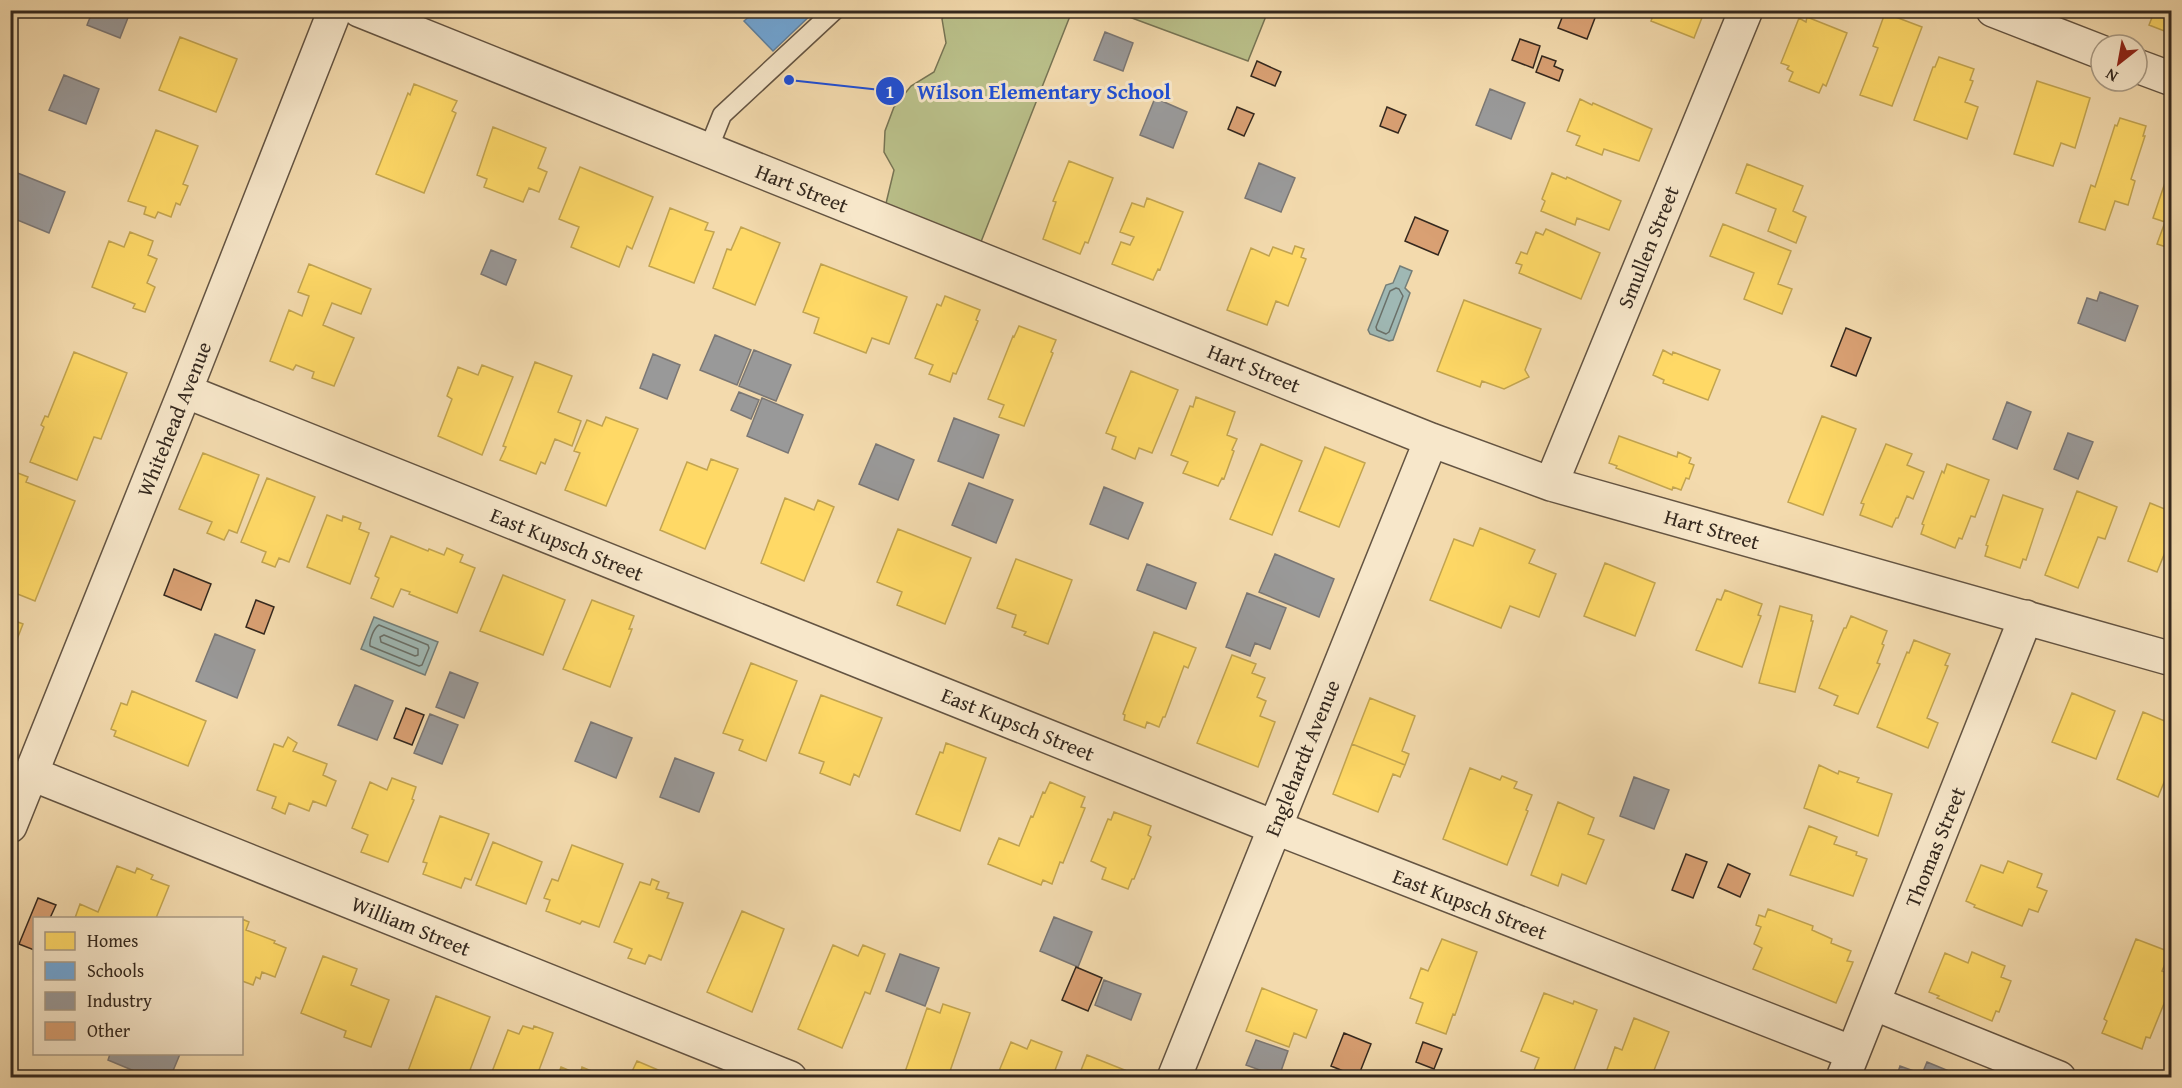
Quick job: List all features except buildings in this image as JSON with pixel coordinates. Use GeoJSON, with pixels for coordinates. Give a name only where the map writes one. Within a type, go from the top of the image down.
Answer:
{"type":"FeatureCollection","features":[{"type":"Feature","properties":{"kind":"street","name":"Whitehead Avenue"},"geometry":{"type":"LineString","coordinates":[[10,826],[335,10]]}},
{"type":"Feature","properties":{"kind":"street","name":"Hart Street"},"geometry":{"type":"LineString","coordinates":[[358,10],[1431,440],[1551,484],[2172,660]]}},
{"type":"Feature","properties":{"kind":"street","name":"Smullen Street"},"geometry":{"type":"LineString","coordinates":[[1551,484],[1746,10]]}},
{"type":"Feature","properties":{"kind":"street"},"geometry":{"type":"LineString","coordinates":[[1993,10],[2089,47]]}},
{"type":"Feature","properties":{"kind":"street"},"geometry":{"type":"LineString","coordinates":[[2149,70],[2172,79]]}},
{"type":"Feature","properties":{"kind":"street","name":"East Kupsch Street"},"geometry":{"type":"LineString","coordinates":[[185,391],[1274,827],[1848,1065]]}},
{"type":"Feature","properties":{"kind":"street","name":"Englehardt Avenue"},"geometry":{"type":"LineString","coordinates":[[1174,1077],[1431,440]]}},
{"type":"Feature","properties":{"kind":"street","name":"Thomas Street"},"geometry":{"type":"LineString","coordinates":[[1848,1065],[2026,617]]}},
{"type":"Feature","properties":{"kind":"street","name":"William Street"},"geometry":{"type":"LineString","coordinates":[[32,774],[790,1077]]}},
{"type":"Feature","properties":{"kind":"street"},"geometry":{"type":"LineString","coordinates":[[1873,1003],[2060,1077]]}},
{"type":"Feature","properties":{"kind":"lane"},"geometry":{"type":"LineString","coordinates":[[708,150],[722,115],[835,10]]}},
{"type":"Feature","properties":{"kind":"green space"},"geometry":{"type":"Polygon","coordinates":[[[947,11],[1072,11],[975,257],[882,220],[894,170],[884,152],[885,131],[894,107],[911,86],[934,72],[946,43],[942,19],[947,11]]]}},
{"type":"Feature","properties":{"kind":"green space"},"geometry":{"type":"Polygon","coordinates":[[[1113,11],[1268,11],[1248,61],[1113,11]]]}},
{"type":"Feature","properties":{"kind":"water"},"geometry":{"type":"Polygon","coordinates":[[[1400,266],[1412,271],[1405,288],[1410,293],[1393,340],[1389,341],[1370,334],[1368,330],[1386,285],[1393,283],[1400,266]]]}},
{"type":"Feature","properties":{"kind":"water"},"geometry":{"type":"Polygon","coordinates":[[[374,617],[438,642],[425,675],[361,649],[374,617]]]}},
{"type":"Feature","properties":{"kind":"place","name":"Wilson Elementary School"},"geometry":{"type":"Point","coordinates":[789,80]}}]}
